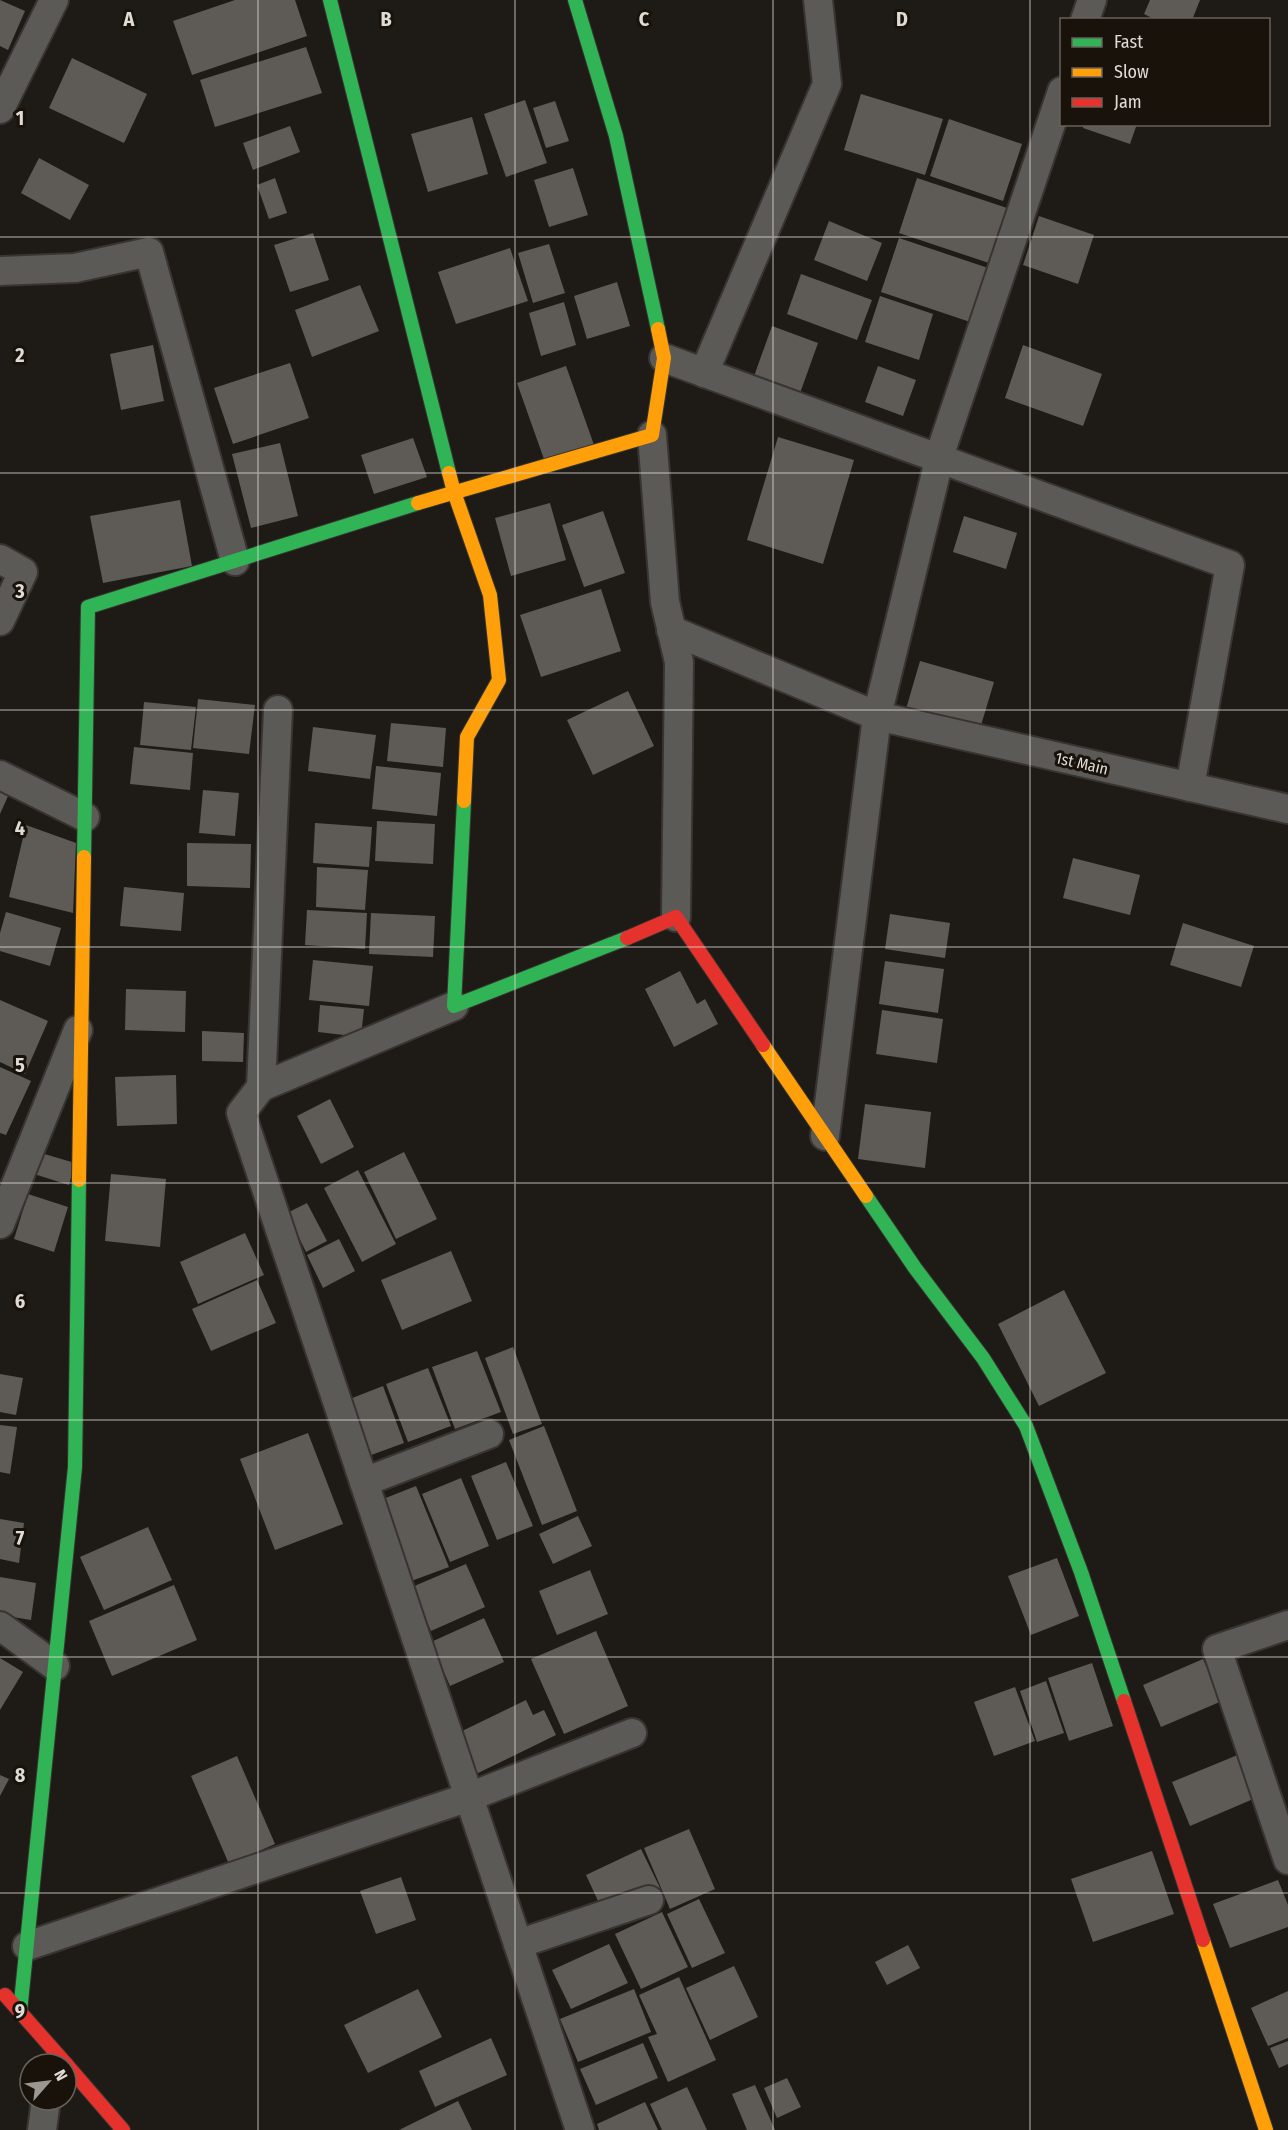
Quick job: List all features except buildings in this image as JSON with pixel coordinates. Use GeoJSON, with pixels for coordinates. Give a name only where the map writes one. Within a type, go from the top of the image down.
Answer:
{"type":"FeatureCollection","features":[{"type":"Feature","properties":{"kind":"street"},"geometry":{"type":"LineString","coordinates":[[0,109],[54,0]]}},
{"type":"Feature","properties":{"kind":"street"},"geometry":{"type":"LineString","coordinates":[[330,0],[454,492],[490,595],[499,680],[467,737],[454,1006]]}},
{"type":"Feature","properties":{"kind":"street"},"geometry":{"type":"LineString","coordinates":[[575,0],[616,136],[664,358],[652,435],[665,602],[679,662],[676,917],[915,1268],[983,1358],[1026,1426],[1081,1572],[1266,2130]]}},
{"type":"Feature","properties":{"kind":"street"},"geometry":{"type":"LineString","coordinates":[[704,373],[827,84],[818,0]]}},
{"type":"Feature","properties":{"kind":"street"},"geometry":{"type":"LineString","coordinates":[[1086,18],[1092,0]]}},
{"type":"Feature","properties":{"kind":"street"},"geometry":{"type":"LineString","coordinates":[[825,1136],[877,717],[940,460],[1060,97]]}},
{"type":"Feature","properties":{"kind":"street"},"geometry":{"type":"LineString","coordinates":[[0,271],[75,268],[149,252],[235,561]]}},
{"type":"Feature","properties":{"kind":"street"},"geometry":{"type":"LineString","coordinates":[[664,358],[1230,566],[1190,788]]}},
{"type":"Feature","properties":{"kind":"street"},"geometry":{"type":"LineString","coordinates":[[20,2012],[75,1467],[88,607],[454,492],[652,435]]}},
{"type":"Feature","properties":{"kind":"street"},"geometry":{"type":"LineString","coordinates":[[0,559],[23,572],[0,621]]}},
{"type":"Feature","properties":{"kind":"street","name":"1st Main"},"geometry":{"type":"LineString","coordinates":[[671,630],[877,717],[1288,810]]}},
{"type":"Feature","properties":{"kind":"street"},"geometry":{"type":"LineString","coordinates":[[261,1087],[278,710]]}},
{"type":"Feature","properties":{"kind":"street"},"geometry":{"type":"LineString","coordinates":[[0,775],[85,817]]}},
{"type":"Feature","properties":{"kind":"street"},"geometry":{"type":"LineString","coordinates":[[580,2130],[241,1113],[261,1087],[676,917]]}},
{"type":"Feature","properties":{"kind":"street"},"geometry":{"type":"LineString","coordinates":[[0,1224],[81,1022]]}},
{"type":"Feature","properties":{"kind":"street"},"geometry":{"type":"LineString","coordinates":[[364,1482],[489,1434]]}},
{"type":"Feature","properties":{"kind":"street"},"geometry":{"type":"LineString","coordinates":[[1288,1625],[1217,1649],[1288,1860]]}},
{"type":"Feature","properties":{"kind":"street"},"geometry":{"type":"LineString","coordinates":[[0,1626],[55,1666]]}},
{"type":"Feature","properties":{"kind":"street"},"geometry":{"type":"LineString","coordinates":[[27,1946],[469,1797],[632,1733]]}},
{"type":"Feature","properties":{"kind":"street"},"geometry":{"type":"LineString","coordinates":[[518,1944],[650,1900]]}},
{"type":"Feature","properties":{"kind":"street"},"geometry":{"type":"LineString","coordinates":[[0,1989],[52,2052]]}},
{"type":"Feature","properties":{"kind":"street"},"geometry":{"type":"LineString","coordinates":[[78,2082],[123,2130]]}},
{"type":"Feature","properties":{"kind":"street"},"geometry":{"type":"LineString","coordinates":[[42,2130],[44,2112]]}},
{"type":"Feature","properties":{"kind":"traffic: fast"},"geometry":{"type":"LineString","coordinates":[[330,0],[449,473]]}},
{"type":"Feature","properties":{"kind":"traffic: fast"},"geometry":{"type":"LineString","coordinates":[[575,0],[616,136],[658,329]]}},
{"type":"Feature","properties":{"kind":"traffic: fast"},"geometry":{"type":"LineString","coordinates":[[84,857],[88,607],[418,503]]}},
{"type":"Feature","properties":{"kind":"traffic: fast"},"geometry":{"type":"LineString","coordinates":[[464,801],[454,1006],[627,938]]}},
{"type":"Feature","properties":{"kind":"traffic: fast"},"geometry":{"type":"LineString","coordinates":[[20,2012],[75,1467],[79,1180]]}},
{"type":"Feature","properties":{"kind":"traffic: fast"},"geometry":{"type":"LineString","coordinates":[[866,1196],[915,1268],[983,1358],[1026,1426],[1081,1572],[1124,1701]]}},
{"type":"Feature","properties":{"kind":"traffic: slow"},"geometry":{"type":"LineString","coordinates":[[418,503],[652,435],[664,358],[658,329]]}},
{"type":"Feature","properties":{"kind":"traffic: slow"},"geometry":{"type":"LineString","coordinates":[[449,473],[490,595],[499,680],[467,737],[464,801]]}},
{"type":"Feature","properties":{"kind":"traffic: slow"},"geometry":{"type":"LineString","coordinates":[[79,1180],[84,857]]}},
{"type":"Feature","properties":{"kind":"traffic: slow"},"geometry":{"type":"LineString","coordinates":[[763,1045],[866,1196]]}},
{"type":"Feature","properties":{"kind":"traffic: slow"},"geometry":{"type":"LineString","coordinates":[[1203,1940],[1266,2130]]}},
{"type":"Feature","properties":{"kind":"traffic: jam"},"geometry":{"type":"LineString","coordinates":[[627,938],[676,917],[763,1045]]}},
{"type":"Feature","properties":{"kind":"traffic: jam"},"geometry":{"type":"LineString","coordinates":[[1124,1701],[1203,1940]]}},
{"type":"Feature","properties":{"kind":"traffic: jam"},"geometry":{"type":"LineString","coordinates":[[5,1995],[55,2052]]}},
{"type":"Feature","properties":{"kind":"traffic: jam"},"geometry":{"type":"LineString","coordinates":[[78,2078],[123,2130]]}}]}
